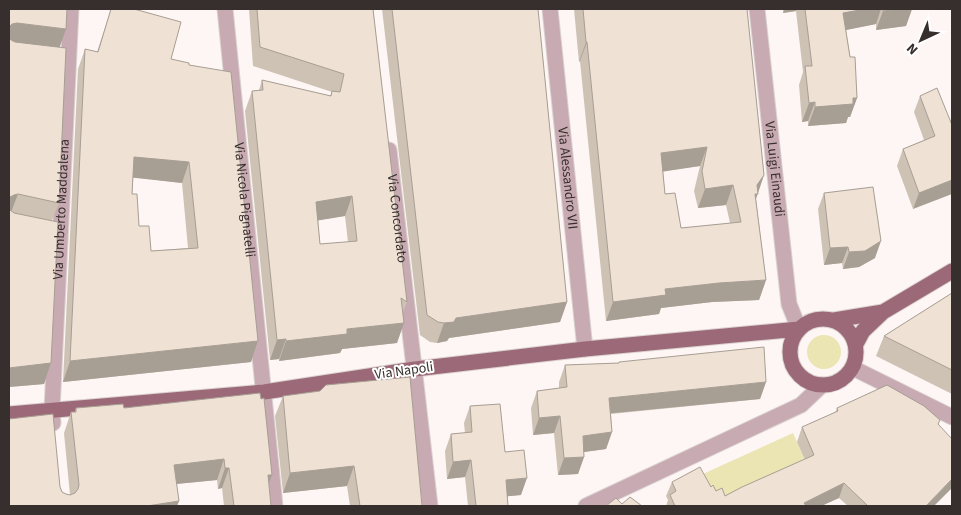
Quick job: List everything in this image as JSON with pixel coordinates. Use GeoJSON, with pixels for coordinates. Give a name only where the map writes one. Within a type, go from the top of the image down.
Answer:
{"type":"FeatureCollection","features":[{"type":"Feature","properties":{"kind":"main road"},"geometry":{"type":"LineString","coordinates":[[856,344],[863,331],[883,312],[952,272]]}},
{"type":"Feature","properties":{"kind":"main road"},"geometry":{"type":"LineString","coordinates":[[834,320],[883,312]]}},
{"type":"Feature","properties":{"kind":"main road"},"geometry":{"type":"LineString","coordinates":[[824,318],[834,320],[844,326],[851,334],[856,344],[856,360],[853,368],[840,381],[822,385],[811,383],[802,378],[795,369],[791,359],[790,348],[793,338],[806,323],[824,318]]}},
{"type":"Feature","properties":{"kind":"main road","name":"Via Napoli"},"geometry":{"type":"LineString","coordinates":[[9,414],[264,392],[415,369],[584,349],[799,329]]}},
{"type":"Feature","properties":{"kind":"street","name":"Via Umberto Maddalena"},"geometry":{"type":"LineString","coordinates":[[55,439],[52,410],[71,9]]}},
{"type":"Feature","properties":{"kind":"street","name":"Via Nicola Pignatelli"},"geometry":{"type":"LineString","coordinates":[[225,9],[275,506]]}},
{"type":"Feature","properties":{"kind":"street","name":"Via Alessandro VII"},"geometry":{"type":"LineString","coordinates":[[550,9],[584,349]]}},
{"type":"Feature","properties":{"kind":"street","name":"Via Luigi Einaudi"},"geometry":{"type":"LineString","coordinates":[[757,9],[789,304],[799,329]]}},
{"type":"Feature","properties":{"kind":"street"},"geometry":{"type":"LineString","coordinates":[[51,58],[68,60]]}},
{"type":"Feature","properties":{"kind":"street","name":"Via Concordato"},"geometry":{"type":"LineString","coordinates":[[388,135],[430,506]]}},
{"type":"Feature","properties":{"kind":"street"},"geometry":{"type":"LineString","coordinates":[[43,231],[60,234]]}},
{"type":"Feature","properties":{"kind":"street"},"geometry":{"type":"LineString","coordinates":[[853,368],[952,417]]}},
{"type":"Feature","properties":{"kind":"street"},"geometry":{"type":"LineString","coordinates":[[586,506],[801,405],[822,385]]}},
{"type":"Feature","properties":{"kind":"shaded area"},"geometry":{"type":"Polygon","coordinates":[[[824,335],[836,340],[841,352],[836,364],[824,369],[812,364],[807,352],[812,340],[824,335]]]}},
{"type":"Feature","properties":{"kind":"shaded area"},"geometry":{"type":"Polygon","coordinates":[[[793,433],[825,506],[718,506],[703,474],[793,433]]]}},
{"type":"Feature","properties":{"kind":"building"},"geometry":{"type":"Polygon","coordinates":[[[9,9],[67,9],[66,29],[17,23],[9,27],[9,9]]]}},
{"type":"Feature","properties":{"kind":"building"},"geometry":{"type":"Polygon","coordinates":[[[111,9],[134,9],[181,22],[171,59],[189,63],[189,65],[231,72],[258,341],[70,361],[85,49],[98,52],[111,9]],[[134,157],[132,194],[137,194],[139,226],[149,226],[151,251],[198,248],[189,162],[134,157]]]}},
{"type":"Feature","properties":{"kind":"building"},"geometry":{"type":"Polygon","coordinates":[[[257,9],[373,9],[407,302],[401,298],[404,323],[347,329],[347,334],[286,341],[286,339],[277,340],[252,91],[263,90],[262,80],[331,96],[332,91],[340,92],[344,74],[260,47],[257,9]],[[352,196],[316,202],[320,244],[357,241],[352,196]]]}},
{"type":"Feature","properties":{"kind":"building"},"geometry":{"type":"Polygon","coordinates":[[[392,9],[538,9],[567,302],[456,318],[454,322],[444,323],[438,322],[427,315],[392,9]]]}},
{"type":"Feature","properties":{"kind":"building"},"geometry":{"type":"Polygon","coordinates":[[[583,9],[747,9],[764,175],[757,185],[758,194],[755,194],[766,280],[665,289],[666,295],[613,302],[583,9]],[[707,147],[661,153],[665,194],[675,193],[681,228],[741,222],[733,185],[705,189],[702,171],[707,147]]]}},
{"type":"Feature","properties":{"kind":"building"},"geometry":{"type":"Polygon","coordinates":[[[805,9],[865,9],[843,13],[850,57],[855,57],[857,98],[853,98],[853,104],[815,107],[815,102],[809,103],[805,66],[812,66],[805,9]]]}},
{"type":"Feature","properties":{"kind":"building"},"geometry":{"type":"Polygon","coordinates":[[[883,9],[899,9],[883,11],[883,9]]]}},
{"type":"Feature","properties":{"kind":"building"},"geometry":{"type":"Polygon","coordinates":[[[9,38],[15,42],[66,48],[59,203],[18,194],[9,199],[9,38]]]}},
{"type":"Feature","properties":{"kind":"building"},"geometry":{"type":"Polygon","coordinates":[[[937,88],[952,125],[952,180],[919,193],[903,149],[935,136],[920,96],[937,88]]]}},
{"type":"Feature","properties":{"kind":"building"},"geometry":{"type":"Polygon","coordinates":[[[873,187],[881,241],[865,251],[849,252],[848,247],[830,248],[824,193],[873,187]]]}},
{"type":"Feature","properties":{"kind":"building"},"geometry":{"type":"Polygon","coordinates":[[[9,208],[14,213],[58,222],[51,363],[9,368],[9,208]]]}},
{"type":"Feature","properties":{"kind":"building"},"geometry":{"type":"Polygon","coordinates":[[[952,293],[952,370],[884,336],[952,293]]]}},
{"type":"Feature","properties":{"kind":"building"},"geometry":{"type":"Polygon","coordinates":[[[764,347],[766,382],[609,398],[612,432],[583,436],[584,457],[564,458],[560,416],[539,418],[537,391],[567,387],[565,365],[619,363],[764,347]]]}},
{"type":"Feature","properties":{"kind":"building"},"geometry":{"type":"Polygon","coordinates":[[[410,377],[422,506],[360,506],[354,466],[290,473],[283,396],[320,391],[326,385],[410,377]]]}},
{"type":"Feature","properties":{"kind":"building"},"geometry":{"type":"Polygon","coordinates":[[[887,385],[924,406],[940,420],[938,424],[952,439],[952,479],[926,506],[868,506],[844,483],[804,503],[806,506],[675,506],[670,495],[676,491],[672,482],[700,467],[711,487],[713,485],[716,491],[722,488],[725,496],[814,455],[802,427],[838,411],[837,408],[887,385]]]}},
{"type":"Feature","properties":{"kind":"building"},"geometry":{"type":"Polygon","coordinates":[[[260,393],[261,399],[264,398],[272,475],[268,475],[271,506],[234,506],[229,468],[225,468],[224,459],[174,465],[179,501],[147,506],[9,506],[9,419],[53,414],[60,487],[62,492],[70,495],[75,493],[79,485],[71,412],[76,412],[76,408],[123,404],[124,408],[260,393]]]}},
{"type":"Feature","properties":{"kind":"building"},"geometry":{"type":"Polygon","coordinates":[[[500,404],[505,452],[524,450],[527,478],[506,480],[508,506],[476,506],[471,460],[453,462],[451,434],[472,432],[470,406],[500,404]]]}},
{"type":"Feature","properties":{"kind":"building"},"geometry":{"type":"Polygon","coordinates":[[[630,497],[642,506],[606,506],[616,498],[622,504],[630,497]]]}}]}
